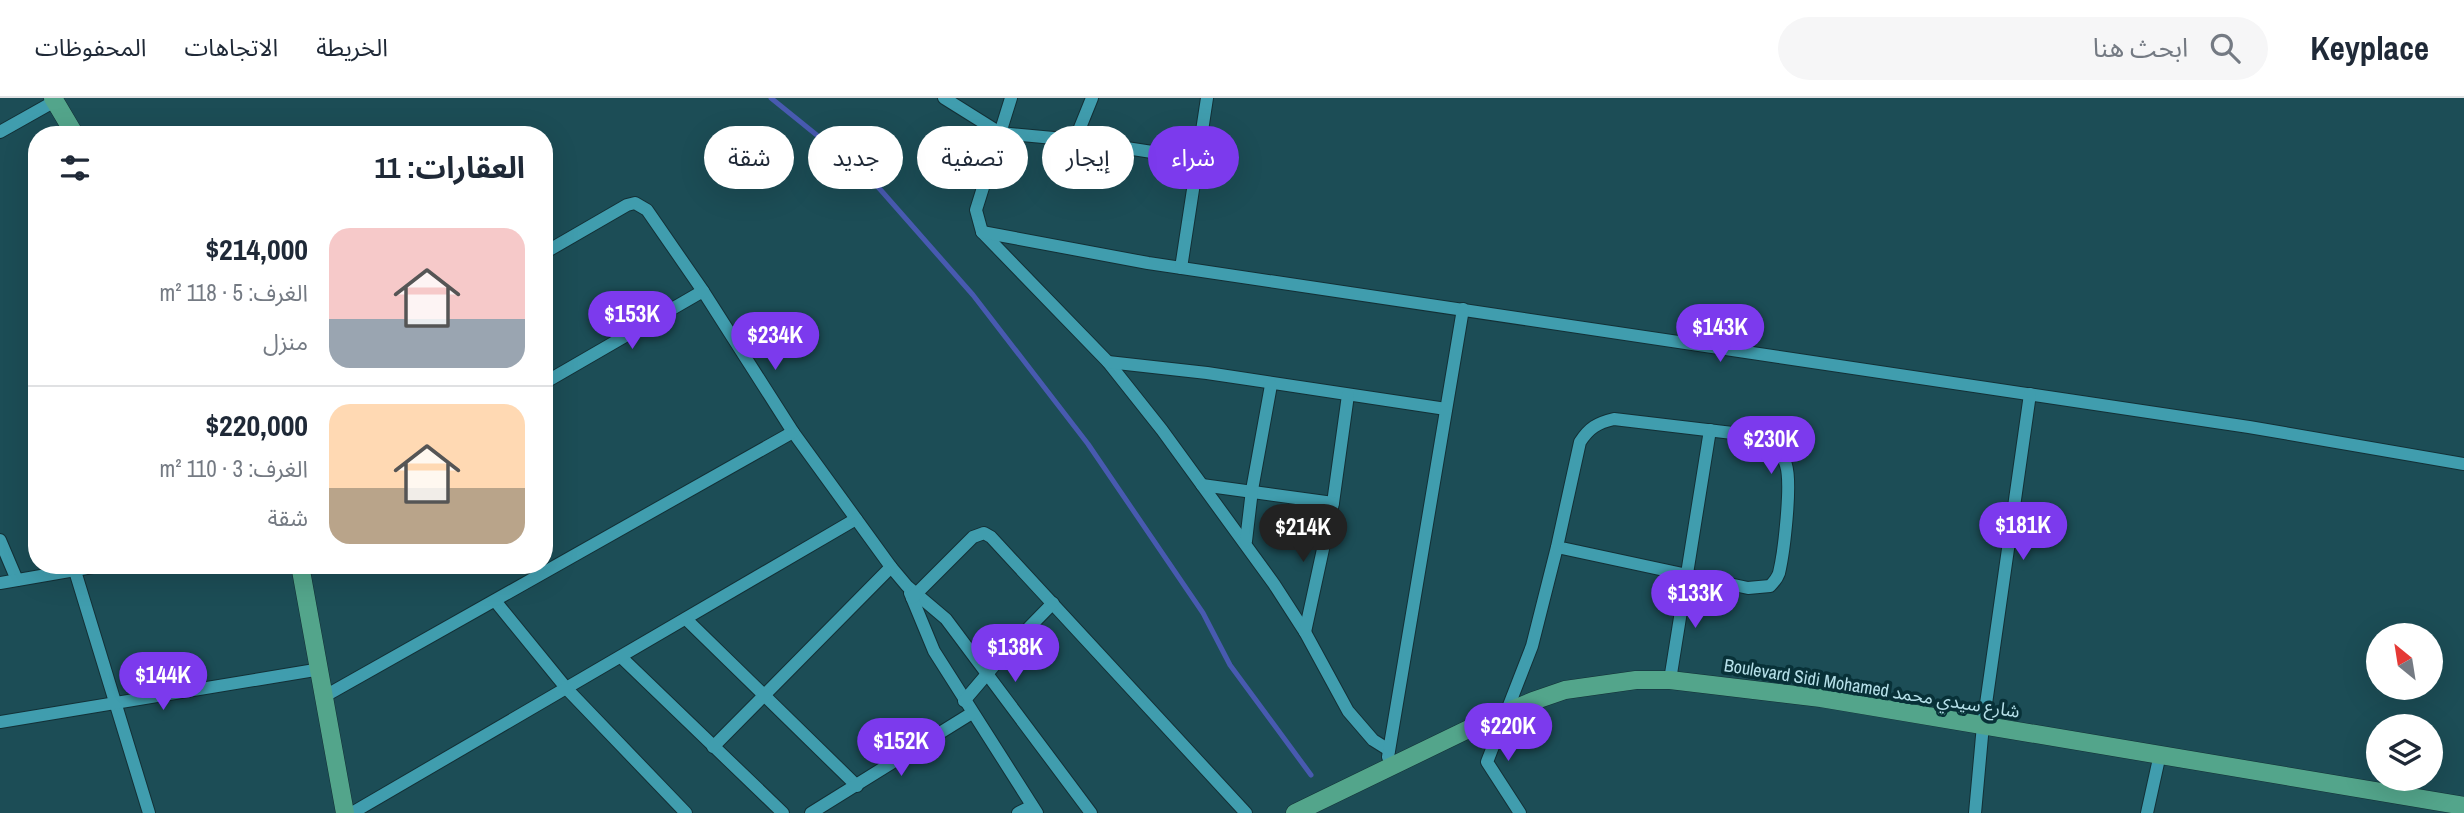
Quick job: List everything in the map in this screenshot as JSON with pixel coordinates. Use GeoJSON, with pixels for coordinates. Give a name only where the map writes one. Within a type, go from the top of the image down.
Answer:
{"type":"FeatureCollection","features":[{"type":"Feature","properties":{"kind":"main road"},"geometry":{"type":"LineString","coordinates":[[54,99],[70,126]]}},
{"type":"Feature","properties":{"kind":"main road"},"geometry":{"type":"LineString","coordinates":[[302,574],[345,813]]}},
{"type":"Feature","properties":{"kind":"main road","name":"Boulevard Sidi Mohamed شارع سيدي محمد"},"geometry":{"type":"LineString","coordinates":[[1295,813],[1507,712],[1565,690],[1602,682],[1670,680],[1821,698],[2464,807]]}},
{"type":"Feature","properties":{"kind":"street"},"geometry":{"type":"LineString","coordinates":[[944,98],[989,126]]}},
{"type":"Feature","properties":{"kind":"street"},"geometry":{"type":"LineString","coordinates":[[1002,126],[1011,98]]}},
{"type":"Feature","properties":{"kind":"street"},"geometry":{"type":"LineString","coordinates":[[1080,126],[1092,98]]}},
{"type":"Feature","properties":{"kind":"street"},"geometry":{"type":"LineString","coordinates":[[1203,126],[1207,98]]}},
{"type":"Feature","properties":{"kind":"street"},"geometry":{"type":"LineString","coordinates":[[0,132],[54,99]]}},
{"type":"Feature","properties":{"kind":"street"},"geometry":{"type":"LineString","coordinates":[[982,189],[975,210],[982,233],[1108,362],[1246,541],[1306,632],[1348,711],[1373,740],[1389,750]]}},
{"type":"Feature","properties":{"kind":"street"},"geometry":{"type":"LineString","coordinates":[[1181,268],[1193,189]]}},
{"type":"Feature","properties":{"kind":"street"},"geometry":{"type":"LineString","coordinates":[[553,248],[635,203],[641,204],[659,225],[793,432],[856,519],[912,592],[939,610],[1091,813]]}},
{"type":"Feature","properties":{"kind":"street"},"geometry":{"type":"LineString","coordinates":[[982,233],[1181,268],[2030,394],[2464,464]]}},
{"type":"Feature","properties":{"kind":"street"},"geometry":{"type":"LineString","coordinates":[[553,378],[703,291]]}},
{"type":"Feature","properties":{"kind":"street"},"geometry":{"type":"LineString","coordinates":[[1387,769],[1463,309]]}},
{"type":"Feature","properties":{"kind":"street"},"geometry":{"type":"LineString","coordinates":[[1108,362],[1207,373],[1271,385],[1446,409]]}},
{"type":"Feature","properties":{"kind":"street"},"geometry":{"type":"LineString","coordinates":[[1246,541],[1271,385]]}},
{"type":"Feature","properties":{"kind":"street"},"geometry":{"type":"LineString","coordinates":[[1975,813],[1983,725],[2030,394]]}},
{"type":"Feature","properties":{"kind":"street"},"geometry":{"type":"LineString","coordinates":[[1306,632],[1333,503],[1348,396]]}},
{"type":"Feature","properties":{"kind":"street"},"geometry":{"type":"LineString","coordinates":[[1520,813],[1488,762],[1532,646],[1558,547],[1580,442],[1598,423],[1614,419],[1768,438],[1786,463],[1787,512],[1779,574],[1770,586],[1748,587],[1558,547]]}},
{"type":"Feature","properties":{"kind":"street"},"geometry":{"type":"LineString","coordinates":[[1670,680],[1710,430]]}},
{"type":"Feature","properties":{"kind":"street"},"geometry":{"type":"LineString","coordinates":[[553,569],[793,432]]}},
{"type":"Feature","properties":{"kind":"street"},"geometry":{"type":"LineString","coordinates":[[1202,485],[1333,503]]}},
{"type":"Feature","properties":{"kind":"street"},"geometry":{"type":"LineString","coordinates":[[352,813],[856,519]]}},
{"type":"Feature","properties":{"kind":"street"},"geometry":{"type":"LineString","coordinates":[[912,592],[973,537],[984,533],[1003,548],[1246,813]]}},
{"type":"Feature","properties":{"kind":"street"},"geometry":{"type":"LineString","coordinates":[[0,540],[17,580]]}},
{"type":"Feature","properties":{"kind":"street"},"geometry":{"type":"LineString","coordinates":[[713,747],[891,566]]}},
{"type":"Feature","properties":{"kind":"street"},"geometry":{"type":"LineString","coordinates":[[0,583],[56,574]]}},
{"type":"Feature","properties":{"kind":"street"},"geometry":{"type":"LineString","coordinates":[[76,574],[149,813]]}},
{"type":"Feature","properties":{"kind":"street"},"geometry":{"type":"LineString","coordinates":[[325,696],[545,574]]}},
{"type":"Feature","properties":{"kind":"street"},"geometry":{"type":"LineString","coordinates":[[912,592],[924,633],[964,701],[1034,809],[1018,813]]}},
{"type":"Feature","properties":{"kind":"street"},"geometry":{"type":"LineString","coordinates":[[496,602],[567,689],[686,813]]}},
{"type":"Feature","properties":{"kind":"street"},"geometry":{"type":"LineString","coordinates":[[964,701],[1053,603]]}},
{"type":"Feature","properties":{"kind":"street"},"geometry":{"type":"LineString","coordinates":[[687,620],[857,786]]}},
{"type":"Feature","properties":{"kind":"street"},"geometry":{"type":"LineString","coordinates":[[621,657],[783,813]]}},
{"type":"Feature","properties":{"kind":"street"},"geometry":{"type":"LineString","coordinates":[[0,722],[321,669]]}},
{"type":"Feature","properties":{"kind":"street"},"geometry":{"type":"LineString","coordinates":[[811,813],[972,713]]}},
{"type":"Feature","properties":{"kind":"street"},"geometry":{"type":"LineString","coordinates":[[2147,813],[2161,754]]}},
{"type":"Feature","properties":{"kind":"waterway"},"geometry":{"type":"LineString","coordinates":[[771,98],[871,179],[973,295],[1088,444],[1203,613],[1230,665],[1311,775]]}}]}
